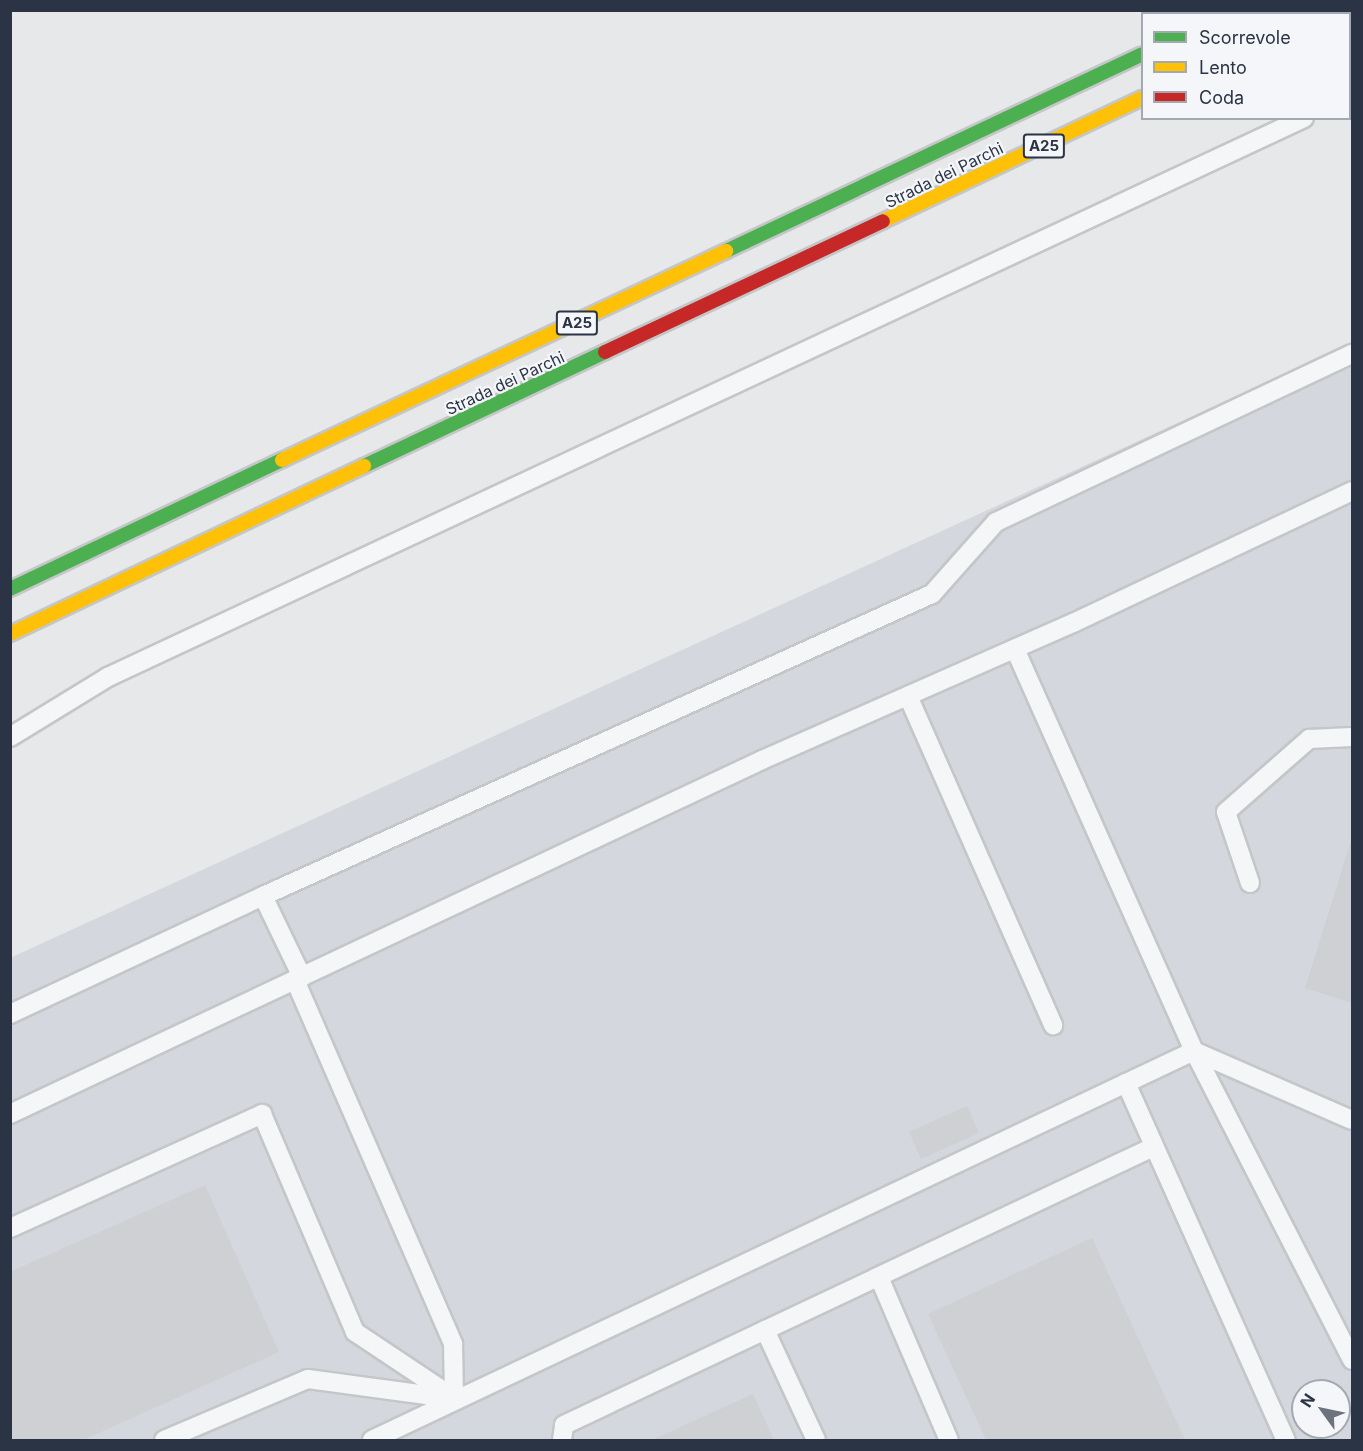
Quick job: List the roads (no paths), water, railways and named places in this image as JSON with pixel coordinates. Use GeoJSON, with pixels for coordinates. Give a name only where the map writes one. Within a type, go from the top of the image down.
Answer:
{"type":"FeatureCollection","features":[{"type":"Feature","properties":{"kind":"highway","name":"Strada dei Parchi"},"geometry":{"type":"LineString","coordinates":[[10,589],[1141,55]]}},
{"type":"Feature","properties":{"kind":"highway","name":"Strada dei Parchi"},"geometry":{"type":"LineString","coordinates":[[10,634],[1141,99]]}},
{"type":"Feature","properties":{"kind":"lane"},"geometry":{"type":"LineString","coordinates":[[10,737],[108,677],[1300,120]]}},
{"type":"Feature","properties":{"kind":"lane"},"geometry":{"type":"LineString","coordinates":[[10,1014],[263,896],[932,594],[996,522],[1353,354]]}},
{"type":"Feature","properties":{"kind":"lane"},"geometry":{"type":"LineString","coordinates":[[10,1114],[298,978],[1353,491]]}},
{"type":"Feature","properties":{"kind":"lane"},"geometry":{"type":"LineString","coordinates":[[1015,649],[1194,1051],[1353,1360]]}},
{"type":"Feature","properties":{"kind":"lane"},"geometry":{"type":"LineString","coordinates":[[908,696],[1053,1025]]}},
{"type":"Feature","properties":{"kind":"lane"},"geometry":{"type":"LineString","coordinates":[[1250,883],[1226,812],[1309,739],[1353,737]]}},
{"type":"Feature","properties":{"kind":"lane"},"geometry":{"type":"LineString","coordinates":[[263,896],[453,1344],[454,1398]]}},
{"type":"Feature","properties":{"kind":"lane"},"geometry":{"type":"LineString","coordinates":[[372,1440],[454,1398],[1194,1051],[1353,1120]]}},
{"type":"Feature","properties":{"kind":"lane"},"geometry":{"type":"LineString","coordinates":[[1126,1083],[1151,1148],[1286,1440]]}},
{"type":"Feature","properties":{"kind":"lane"},"geometry":{"type":"LineString","coordinates":[[10,1228],[262,1114],[354,1332],[454,1398]]}},
{"type":"Feature","properties":{"kind":"lane"},"geometry":{"type":"LineString","coordinates":[[562,1440],[564,1425],[1151,1148]]}},
{"type":"Feature","properties":{"kind":"lane"},"geometry":{"type":"LineString","coordinates":[[879,1277],[949,1440]]}},
{"type":"Feature","properties":{"kind":"lane"},"geometry":{"type":"LineString","coordinates":[[765,1330],[816,1440]]}},
{"type":"Feature","properties":{"kind":"lane"},"geometry":{"type":"LineString","coordinates":[[164,1440],[308,1379],[454,1398]]}}]}
